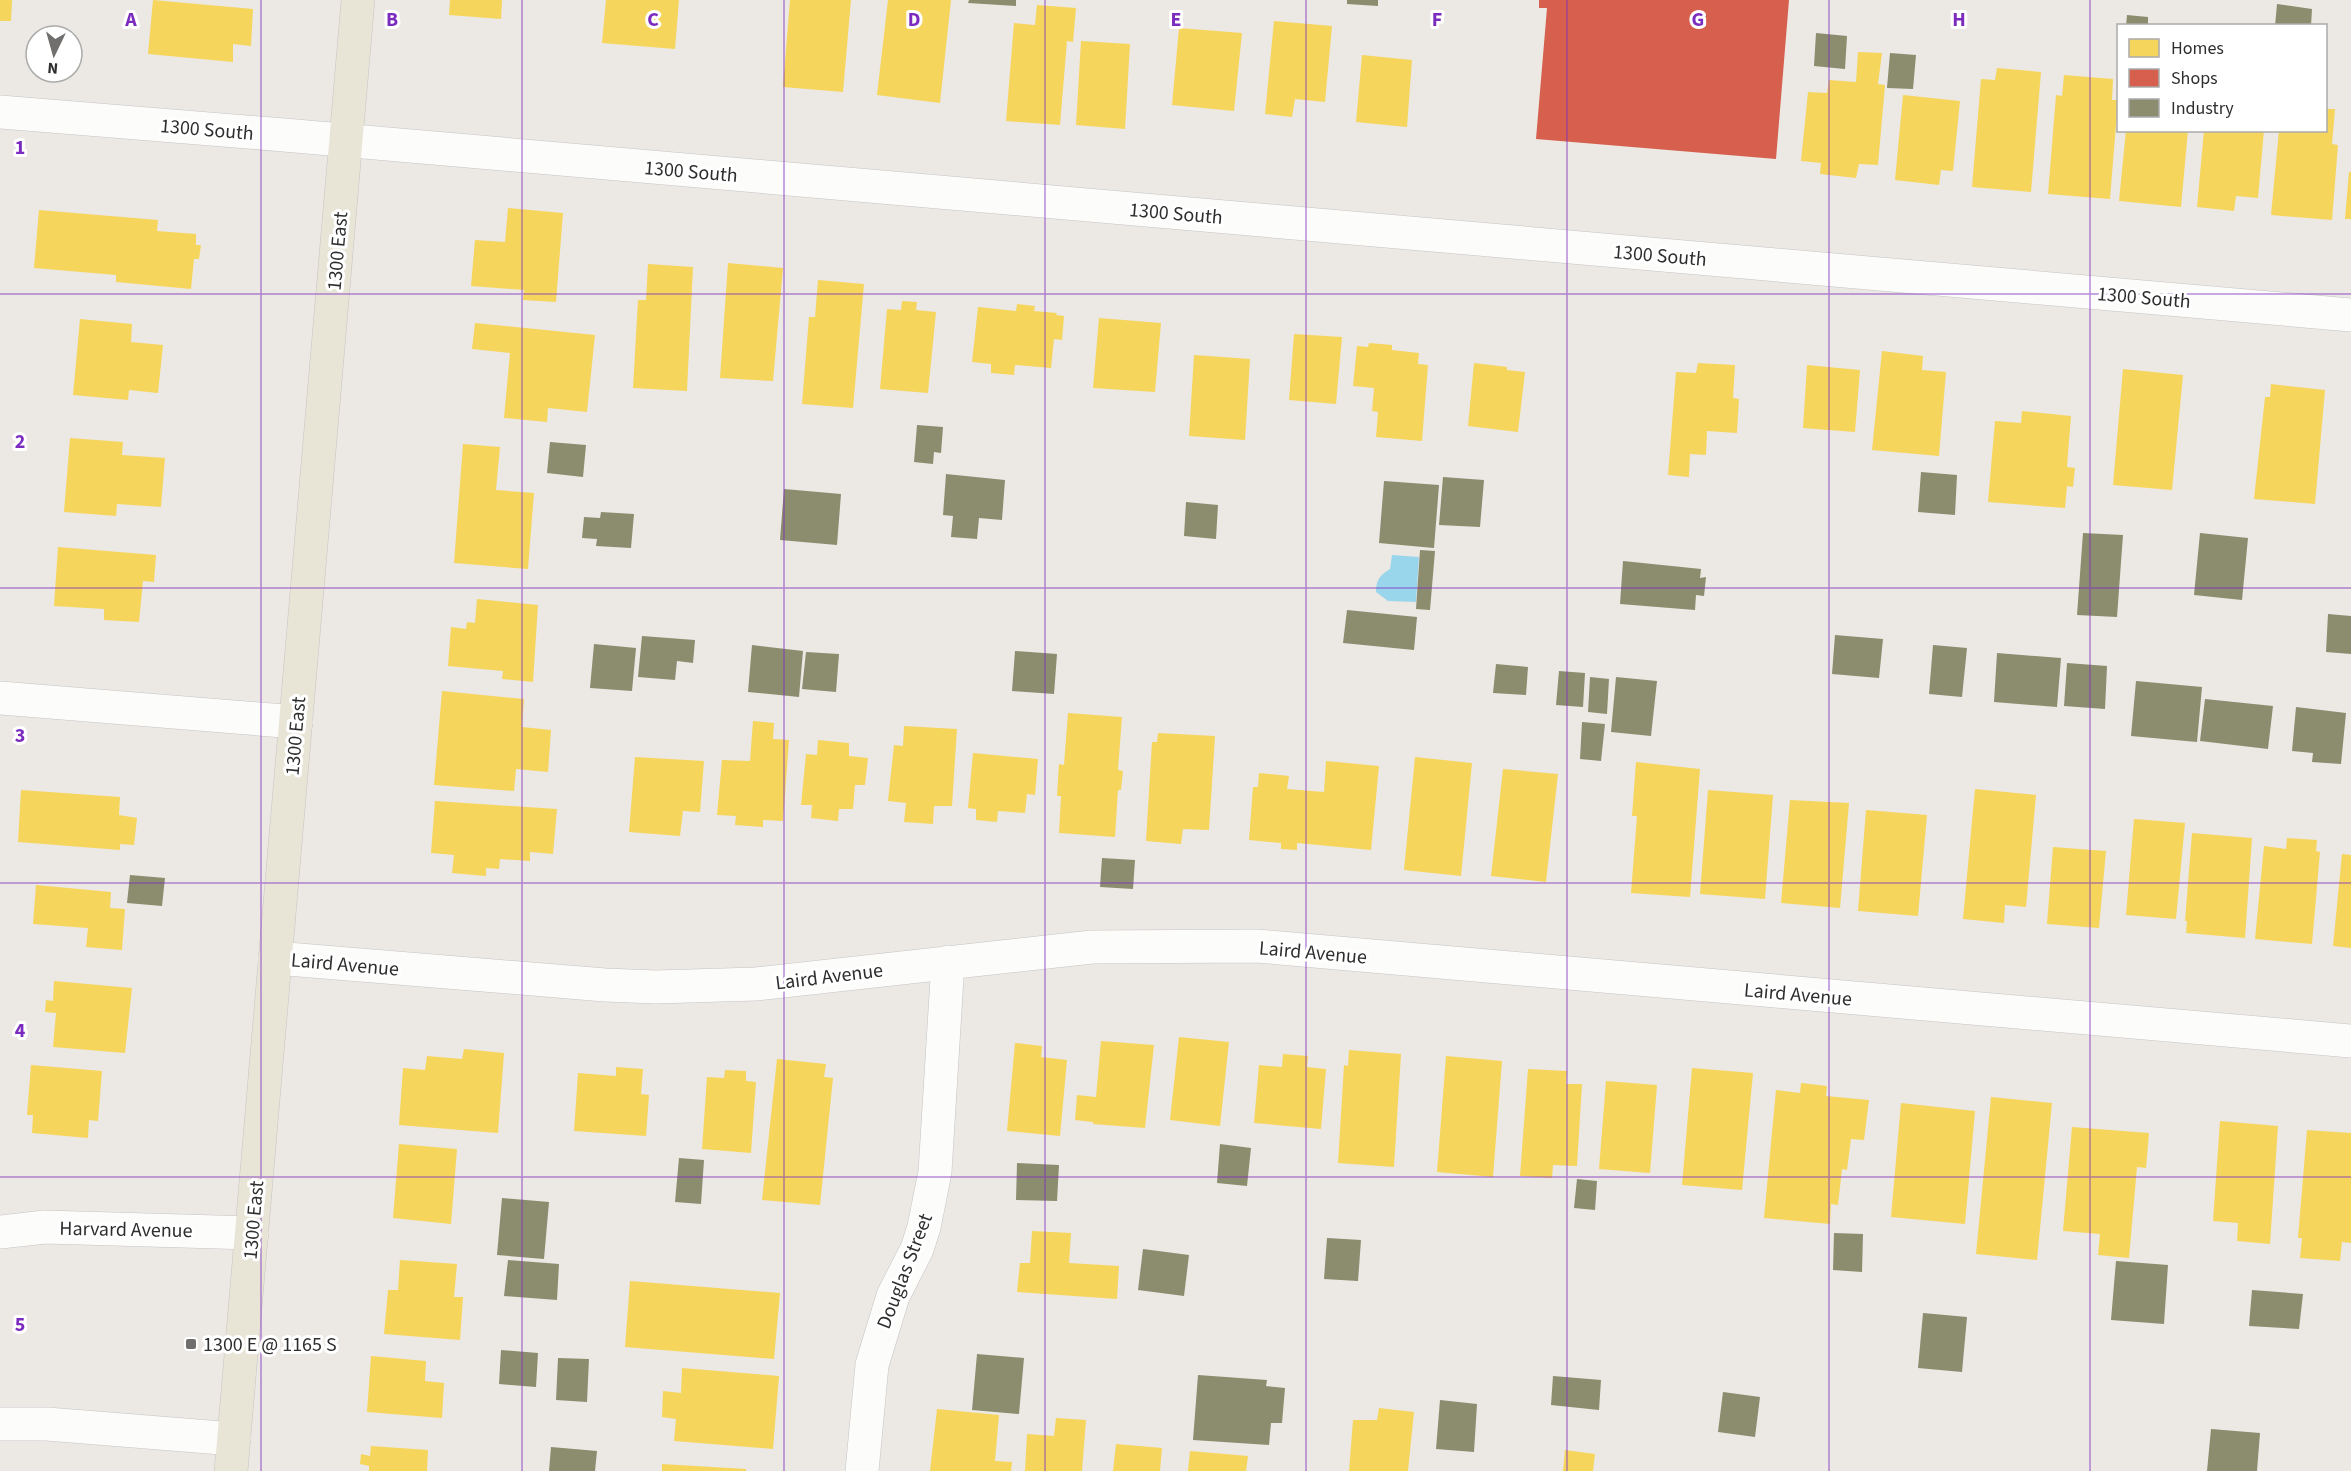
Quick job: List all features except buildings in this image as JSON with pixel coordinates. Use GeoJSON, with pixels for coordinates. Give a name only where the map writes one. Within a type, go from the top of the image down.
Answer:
{"type":"FeatureCollection","features":[{"type":"Feature","properties":{"kind":"main road","name":"1300 East"},"geometry":{"type":"LineString","coordinates":[[231,1471],[358,0]]}},
{"type":"Feature","properties":{"kind":"street","name":"1300 South"},"geometry":{"type":"LineString","coordinates":[[0,112],[2351,315]]}},
{"type":"Feature","properties":{"kind":"street"},"geometry":{"type":"LineString","coordinates":[[0,698],[296,722]]}},
{"type":"Feature","properties":{"kind":"street","name":"Laird Avenue"},"geometry":{"type":"LineString","coordinates":[[275,958],[656,987],[756,984],[1092,948],[1257,946],[2351,1041]]}},
{"type":"Feature","properties":{"kind":"street","name":"Douglas Street"},"geometry":{"type":"LineString","coordinates":[[862,1471],[869,1386],[877,1342],[893,1296],[916,1249],[930,1202],[948,962]]}},
{"type":"Feature","properties":{"kind":"street","name":"Harvard Avenue"},"geometry":{"type":"LineString","coordinates":[[0,1232],[45,1227],[252,1233]]}},
{"type":"Feature","properties":{"kind":"street"},"geometry":{"type":"LineString","coordinates":[[0,1424],[48,1424],[234,1439]]}},
{"type":"Feature","properties":{"kind":"water"},"geometry":{"type":"Polygon","coordinates":[[[1392,555],[1419,557],[1416,602],[1388,601],[1376,592],[1379,578],[1390,569],[1392,555]]]}},
{"type":"Feature","properties":{"kind":"place","name":"1300 E @ 1165 S"},"geometry":{"type":"Point","coordinates":[191,1344]}}]}
